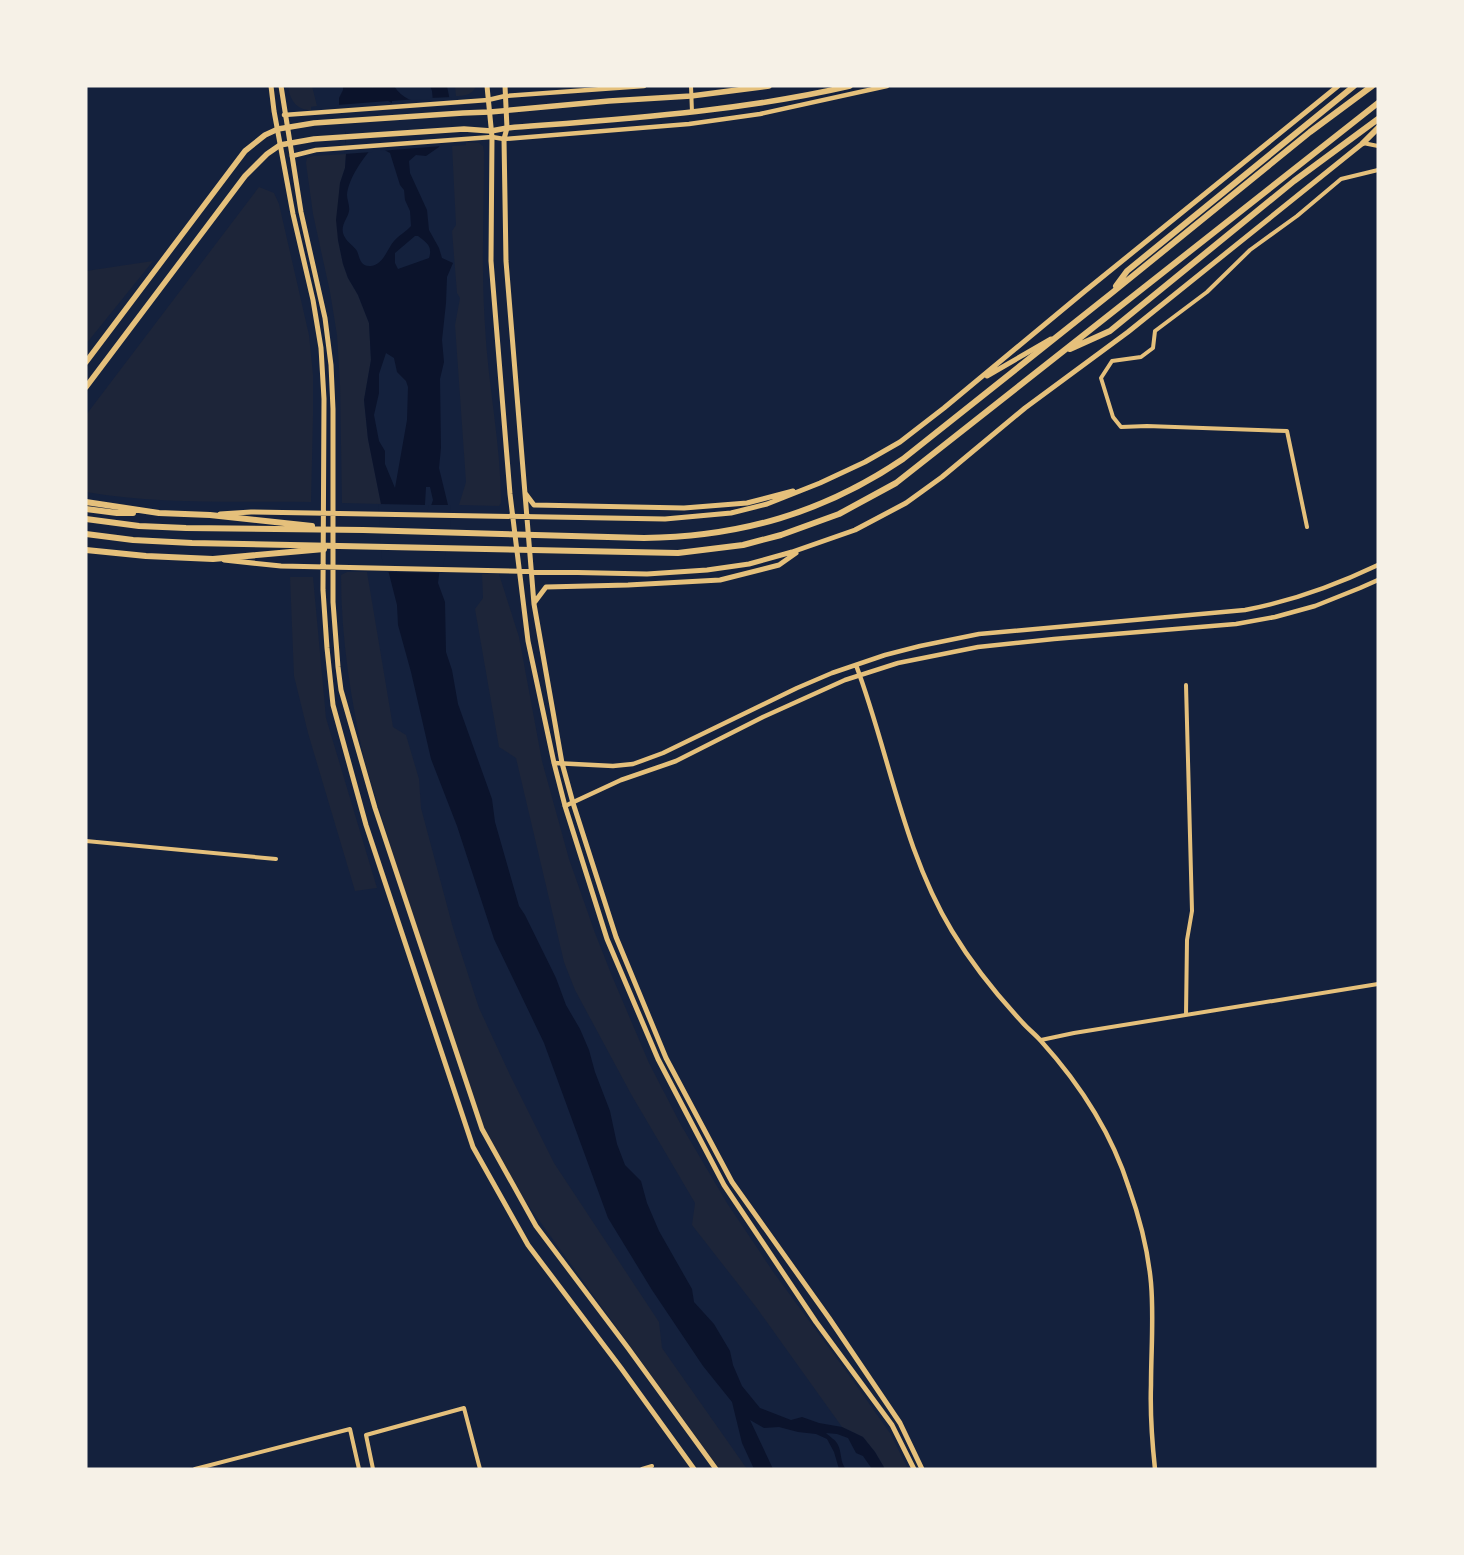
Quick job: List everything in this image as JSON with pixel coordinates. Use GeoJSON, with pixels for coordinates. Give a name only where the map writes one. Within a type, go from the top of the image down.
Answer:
{"type":"FeatureCollection","features":[{"type":"Feature","properties":{"kind":"highway"},"geometry":{"type":"LineString","coordinates":[[1112,292],[1126,271],[1354,86]]}},
{"type":"Feature","properties":{"kind":"highway"},"geometry":{"type":"LineString","coordinates":[[86,519],[154,526],[291,527],[644,538],[704,535],[734,530],[764,524],[821,505],[871,480],[903,459],[1310,132],[1372,86]]}},
{"type":"Feature","properties":{"kind":"highway"},"geometry":{"type":"LineString","coordinates":[[86,550],[146,556],[212,559],[292,549],[353,545],[678,553],[743,545],[782,535],[839,514],[896,483],[1378,103]]}},
{"type":"Feature","properties":{"kind":"highway"},"geometry":{"type":"LineString","coordinates":[[1060,354],[1110,331],[1294,181],[1378,119]]}},
{"type":"Feature","properties":{"kind":"highway"},"geometry":{"type":"LineString","coordinates":[[1362,143],[1378,129]]}},
{"type":"Feature","properties":{"kind":"highway"},"geometry":{"type":"LineString","coordinates":[[86,502],[159,513]]}},
{"type":"Feature","properties":{"kind":"highway"},"geometry":{"type":"LineString","coordinates":[[86,509],[118,513],[210,515],[291,527]]}},
{"type":"Feature","properties":{"kind":"highway"},"geometry":{"type":"LineString","coordinates":[[86,534],[133,540],[292,549]]}},
{"type":"Feature","properties":{"kind":"main road"},"geometry":{"type":"LineString","coordinates":[[271,86],[280,145],[313,300],[322,356],[324,398],[323,590],[333,705],[366,825],[473,1147],[528,1245],[694,1469]]}},
{"type":"Feature","properties":{"kind":"main road"},"geometry":{"type":"LineString","coordinates":[[281,86],[284,115],[291,144],[302,212],[325,318],[332,365],[333,602],[341,690],[376,808],[482,1129],[536,1226],[716,1469]]}},
{"type":"Feature","properties":{"kind":"main road"},"geometry":{"type":"LineString","coordinates":[[488,86],[492,134],[491,261],[510,494],[528,641],[565,806],[607,939],[658,1059],[720,1177],[816,1322],[892,1424],[914,1469]]}},
{"type":"Feature","properties":{"kind":"main road"},"geometry":{"type":"LineString","coordinates":[[505,86],[507,111],[507,128],[504,139],[506,261],[534,604],[562,763],[573,803],[616,938],[666,1058],[732,1182],[900,1422],[922,1469]]}},
{"type":"Feature","properties":{"kind":"main road"},"geometry":{"type":"LineString","coordinates":[[86,362],[245,151],[265,135],[278,129],[314,123],[507,111],[609,101],[691,96],[769,86]]}},
{"type":"Feature","properties":{"kind":"main road"},"geometry":{"type":"LineString","coordinates":[[86,387],[245,176],[267,154],[280,145],[314,139],[464,129],[492,134],[507,128],[692,112],[782,100],[850,86]]}},
{"type":"Feature","properties":{"kind":"main road"},"geometry":{"type":"LineString","coordinates":[[210,515],[275,512],[665,519],[731,514],[767,504],[820,484],[900,442],[1338,86]]}},
{"type":"Feature","properties":{"kind":"main road"},"geometry":{"type":"LineString","coordinates":[[212,559],[281,566],[647,574],[707,570],[749,564],[801,549],[855,530],[906,503],[942,478],[1025,408],[1128,332],[1362,143]]}},
{"type":"Feature","properties":{"kind":"main road"},"geometry":{"type":"LineString","coordinates":[[974,383],[1062,332]]}},
{"type":"Feature","properties":{"kind":"main road"},"geometry":{"type":"LineString","coordinates":[[525,494],[534,505],[684,508],[747,503],[820,484]]}},
{"type":"Feature","properties":{"kind":"main road"},"geometry":{"type":"LineString","coordinates":[[534,604],[546,587],[720,580],[779,565],[801,549]]}},
{"type":"Feature","properties":{"kind":"street"},"geometry":{"type":"LineString","coordinates":[[284,115],[644,86]]}},
{"type":"Feature","properties":{"kind":"street"},"geometry":{"type":"LineString","coordinates":[[691,86],[692,112]]}},
{"type":"Feature","properties":{"kind":"street"},"geometry":{"type":"LineString","coordinates":[[292,156],[316,150],[463,139],[492,134],[504,139],[689,124],[760,114],[887,86]]}},
{"type":"Feature","properties":{"kind":"street"},"geometry":{"type":"LineString","coordinates":[[1362,143],[1378,146]]}},
{"type":"Feature","properties":{"kind":"street"},"geometry":{"type":"LineString","coordinates":[[1307,527],[1287,431],[1121,426],[1113,417],[1101,378],[1112,361],[1141,357],[1153,348],[1155,331],[1207,292],[1250,250],[1297,216],[1341,179],[1378,170]]}},
{"type":"Feature","properties":{"kind":"street"},"geometry":{"type":"LineString","coordinates":[[554,763],[622,766],[646,760],[832,673],[920,646],[980,634],[1245,610],[1282,603],[1312,593],[1338,584],[1378,565]]}},
{"type":"Feature","properties":{"kind":"street"},"geometry":{"type":"LineString","coordinates":[[565,806],[621,780],[676,760],[763,717],[860,674],[898,663],[978,648],[1054,639],[1236,624],[1275,617],[1315,606],[1378,580]]}},
{"type":"Feature","properties":{"kind":"street"},"geometry":{"type":"LineString","coordinates":[[856,665],[905,822],[921,866],[941,910],[968,956],[985,978],[1023,1023],[1041,1040],[1079,1088],[1098,1119],[1123,1171],[1139,1219],[1147,1251],[1151,1284],[1153,1330],[1151,1422],[1155,1469]]}},
{"type":"Feature","properties":{"kind":"street"},"geometry":{"type":"LineString","coordinates":[[1186,685],[1192,911],[1187,940],[1186,1015]]}},
{"type":"Feature","properties":{"kind":"street"},"geometry":{"type":"LineString","coordinates":[[86,841],[276,859]]}},
{"type":"Feature","properties":{"kind":"street"},"geometry":{"type":"LineString","coordinates":[[1041,1040],[1378,984]]}},
{"type":"Feature","properties":{"kind":"street"},"geometry":{"type":"LineString","coordinates":[[373,1469],[366,1435],[464,1408],[480,1469]]}},
{"type":"Feature","properties":{"kind":"street"},"geometry":{"type":"LineString","coordinates":[[195,1469],[350,1429],[359,1469]]}},
{"type":"Feature","properties":{"kind":"street"},"geometry":{"type":"LineString","coordinates":[[642,1469],[652,1466]]}},
{"type":"Feature","properties":{"kind":"shaded area"},"geometry":{"type":"Polygon","coordinates":[[[288,86],[312,86],[317,106],[311,107],[311,110],[306,110],[298,106],[290,96],[288,86]]]}},
{"type":"Feature","properties":{"kind":"shaded area"},"geometry":{"type":"Polygon","coordinates":[[[343,86],[372,86],[373,88],[373,86],[394,86],[406,98],[421,102],[433,102],[430,86],[447,86],[450,101],[439,147],[426,156],[416,155],[409,161],[410,173],[427,210],[429,230],[442,258],[453,263],[447,277],[442,340],[444,362],[440,379],[441,448],[439,468],[448,505],[438,583],[445,602],[446,652],[452,670],[458,704],[492,799],[495,822],[519,906],[556,978],[566,1005],[580,1029],[589,1050],[610,1111],[617,1144],[625,1165],[641,1181],[647,1203],[659,1231],[692,1289],[694,1302],[714,1324],[730,1351],[733,1365],[742,1386],[760,1408],[791,1420],[802,1417],[819,1423],[842,1427],[863,1437],[885,1469],[872,1469],[863,1456],[856,1453],[848,1438],[837,1434],[826,1433],[837,1443],[846,1469],[839,1469],[834,1452],[827,1439],[816,1434],[779,1427],[764,1428],[750,1420],[773,1469],[754,1469],[742,1443],[732,1402],[703,1366],[652,1290],[608,1218],[544,1043],[494,939],[457,826],[431,759],[398,625],[397,605],[385,558],[381,504],[368,439],[364,400],[371,360],[369,323],[343,264],[336,220],[340,183],[345,168],[346,154],[345,120],[339,105],[339,98],[343,86]],[[375,145],[357,168],[350,182],[347,195],[349,211],[343,230],[345,238],[357,251],[363,264],[367,266],[375,265],[379,262],[394,241],[411,226],[410,211],[405,200],[404,190],[400,185],[390,153],[375,145]],[[415,236],[395,253],[395,263],[398,269],[429,258],[430,250],[426,242],[415,236]],[[386,353],[379,374],[379,393],[374,415],[379,441],[385,451],[385,464],[395,488],[407,420],[408,387],[406,381],[397,372],[394,358],[386,353]],[[426,487],[424,521],[426,521],[433,500],[430,487],[426,487]]]}},
{"type":"Feature","properties":{"kind":"shaded area"},"geometry":{"type":"Polygon","coordinates":[[[455,86],[476,86],[470,93],[456,96],[455,86]]]}},
{"type":"Feature","properties":{"kind":"shaded area"},"geometry":{"type":"Polygon","coordinates":[[[466,142],[479,143],[483,146],[484,152],[484,304],[499,459],[501,503],[499,506],[459,505],[466,482],[455,325],[460,298],[457,293],[452,231],[456,225],[452,146],[466,145],[466,142]]]}},
{"type":"Feature","properties":{"kind":"shaded area"},"geometry":{"type":"Polygon","coordinates":[[[346,154],[345,168],[340,183],[338,240],[348,278],[358,295],[369,323],[371,360],[364,400],[368,439],[381,504],[342,503],[340,385],[337,335],[313,214],[306,163],[307,158],[313,156],[346,154]]]}},
{"type":"Feature","properties":{"kind":"shaded area"},"geometry":{"type":"Polygon","coordinates":[[[259,187],[274,193],[279,204],[309,335],[313,375],[311,502],[170,501],[86,492],[86,415],[259,187]]]}},
{"type":"Feature","properties":{"kind":"shaded area"},"geometry":{"type":"Polygon","coordinates":[[[153,261],[86,344],[86,271],[153,261]]]}},
{"type":"Feature","properties":{"kind":"shaded area"},"geometry":{"type":"Polygon","coordinates":[[[347,572],[367,572],[393,727],[406,735],[419,779],[421,808],[453,928],[479,1008],[554,1163],[659,1322],[662,1348],[747,1469],[719,1469],[520,1194],[480,1125],[466,1090],[365,763],[351,693],[345,646],[341,575],[347,572]]]}},
{"type":"Feature","properties":{"kind":"shaded area"},"geometry":{"type":"Polygon","coordinates":[[[482,574],[499,574],[519,637],[542,761],[569,859],[595,933],[649,1063],[681,1125],[727,1203],[774,1273],[890,1433],[908,1469],[885,1469],[863,1437],[842,1427],[756,1307],[692,1225],[695,1203],[631,1094],[575,990],[564,962],[516,758],[499,747],[475,609],[483,598],[482,574]]]}},
{"type":"Feature","properties":{"kind":"shaded area"},"geometry":{"type":"Polygon","coordinates":[[[290,577],[313,577],[326,718],[377,888],[355,891],[308,733],[294,676],[290,577]]]}},
{"type":"Feature","properties":{"kind":"pier"},"geometry":{"type":"Polygon","coordinates":[[[452,97],[451,127],[446,142],[442,146],[380,151],[375,148],[372,152],[344,154],[346,137],[343,120],[337,105],[388,101],[392,103],[392,101],[430,100],[430,98],[452,97]]]}},
{"type":"Feature","properties":{"kind":"pier"},"geometry":{"type":"Polygon","coordinates":[[[378,504],[427,505],[427,512],[429,505],[451,505],[450,528],[442,573],[386,572],[382,559],[378,504]]]}}]}
